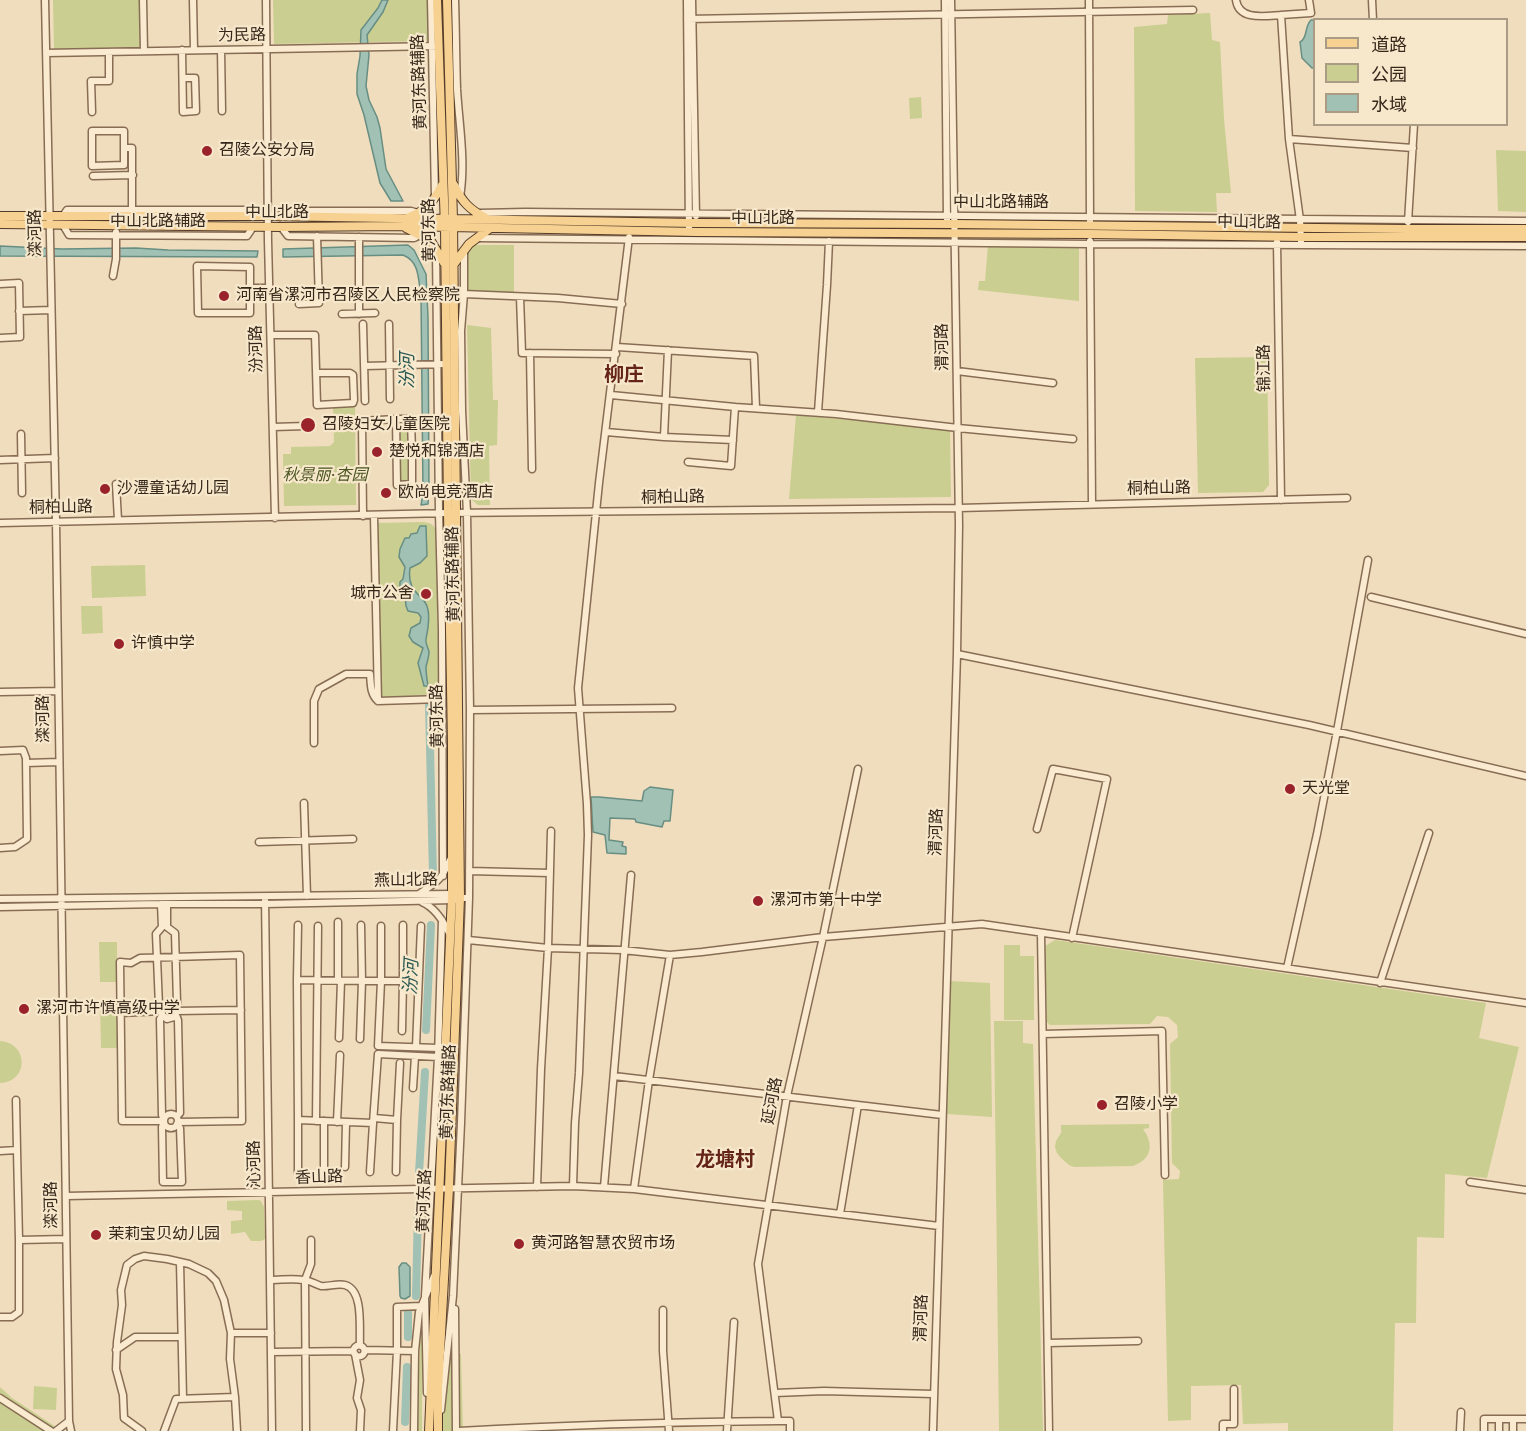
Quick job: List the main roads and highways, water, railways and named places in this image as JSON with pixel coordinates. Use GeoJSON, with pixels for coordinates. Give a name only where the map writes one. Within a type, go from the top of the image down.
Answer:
{"type":"FeatureCollection","features":[{"type":"Feature","properties":{"kind":"main road","name":"黄河东路"},"geometry":{"type":"LineString","coordinates":[[437,0],[435,46],[443,184],[449,224]]}},
{"type":"Feature","properties":{"kind":"main road","name":"黄河东路"},"geometry":{"type":"LineString","coordinates":[[428,1431],[440,1273],[453,1188],[454,898],[448,513],[449,224],[452,183],[447,0]]}},
{"type":"Feature","properties":{"kind":"main road"},"geometry":{"type":"LineString","coordinates":[[443,184],[429,206],[402,223],[431,241],[449,265],[490,225],[462,202],[452,183]]}},
{"type":"Feature","properties":{"kind":"main road","name":"中山北路"},"geometry":{"type":"LineString","coordinates":[[0,216],[267,216],[630,231],[951,220],[1090,226],[1277,241],[1526,237]]}},
{"type":"Feature","properties":{"kind":"main road","name":"中山北路"},"geometry":{"type":"LineString","coordinates":[[0,224],[281,227],[402,223]]}},
{"type":"Feature","properties":{"kind":"main road","name":"中山北路"},"geometry":{"type":"LineString","coordinates":[[693,228],[955,233],[1090,226],[1301,224],[1526,229]]}},
{"type":"Feature","properties":{"kind":"main road","name":"黄河东路"},"geometry":{"type":"LineString","coordinates":[[438,1431],[440,1273],[435,1189],[454,898],[448,513],[443,452],[442,364],[449,265]]}},
{"type":"Feature","properties":{"kind":"water"},"geometry":{"type":"Polygon","coordinates":[[[382,0],[388,0],[383,12],[367,35],[369,55],[366,86],[380,128],[386,169],[403,201],[391,201],[380,183],[357,94],[361,30],[382,0]]]}},
{"type":"Feature","properties":{"kind":"water"},"geometry":{"type":"Polygon","coordinates":[[[1313,20],[1313,68],[1302,58],[1300,42],[1304,38],[1307,26],[1313,20]]]}},
{"type":"Feature","properties":{"kind":"water"},"geometry":{"type":"Polygon","coordinates":[[[408,245],[414,250],[426,274],[429,490],[428,504],[421,505],[423,493],[421,296],[413,262],[403,255],[283,257],[283,249],[408,245]]]}},
{"type":"Feature","properties":{"kind":"water"},"geometry":{"type":"Polygon","coordinates":[[[0,246],[258,251],[257,257],[0,256],[0,246]]]}},
{"type":"Feature","properties":{"kind":"water"},"geometry":{"type":"Polygon","coordinates":[[[420,526],[426,526],[427,556],[410,568],[410,577],[413,589],[424,600],[428,610],[426,641],[429,652],[426,667],[428,686],[424,686],[418,663],[423,648],[413,642],[409,636],[411,628],[420,623],[421,617],[418,613],[408,611],[405,596],[400,588],[405,567],[399,557],[400,549],[405,538],[417,533],[420,526]]]}},
{"type":"Feature","properties":{"kind":"water"},"geometry":{"type":"Polygon","coordinates":[[[650,787],[673,790],[670,821],[664,821],[662,827],[636,822],[635,819],[610,818],[609,840],[623,842],[622,846],[626,847],[626,854],[607,853],[605,835],[593,832],[591,797],[642,801],[644,791],[650,787]]]}},
{"type":"Feature","properties":{"kind":"water"},"geometry":{"type":"Polygon","coordinates":[[[402,1263],[410,1267],[410,1296],[405,1299],[400,1296],[399,1267],[402,1263]]]}},
{"type":"Feature","properties":{"kind":"waterway","name":"汾河"},"geometry":{"type":"LineString","coordinates":[[429,704],[433,875]]}},
{"type":"Feature","properties":{"kind":"waterway","name":"汾河"},"geometry":{"type":"LineString","coordinates":[[426,1030],[431,925]]}},
{"type":"Feature","properties":{"kind":"waterway","name":"汾河"},"geometry":{"type":"LineString","coordinates":[[419,1173],[425,1072]]}},
{"type":"Feature","properties":{"kind":"waterway","name":"汾河"},"geometry":{"type":"LineString","coordinates":[[416,1296],[418,1208]]}},
{"type":"Feature","properties":{"kind":"waterway","name":"汾河"},"geometry":{"type":"LineString","coordinates":[[408,1310],[408,1337]]}},
{"type":"Feature","properties":{"kind":"waterway","name":"汾河"},"geometry":{"type":"LineString","coordinates":[[405,1422],[407,1367]]}},
{"type":"Feature","properties":{"kind":"place","name":"召陵公安分局"},"geometry":{"type":"Point","coordinates":[207,151]}},
{"type":"Feature","properties":{"kind":"place","name":"河南省漯河市召陵区人民检察院"},"geometry":{"type":"Point","coordinates":[224,296]}},
{"type":"Feature","properties":{"kind":"place","name":"召陵妇女儿童医院"},"geometry":{"type":"Point","coordinates":[308,425]}},
{"type":"Feature","properties":{"kind":"place","name":"楚悦和锦酒店"},"geometry":{"type":"Point","coordinates":[377,452]}},
{"type":"Feature","properties":{"kind":"place","name":"沙澧童话幼儿园"},"geometry":{"type":"Point","coordinates":[105,489]}},
{"type":"Feature","properties":{"kind":"place","name":"欧尚电竞酒店"},"geometry":{"type":"Point","coordinates":[386,493]}},
{"type":"Feature","properties":{"kind":"place","name":"城市公舍"},"geometry":{"type":"Point","coordinates":[426,594]}},
{"type":"Feature","properties":{"kind":"place","name":"许慎中学"},"geometry":{"type":"Point","coordinates":[119,644]}},
{"type":"Feature","properties":{"kind":"place","name":"天光堂"},"geometry":{"type":"Point","coordinates":[1290,789]}},
{"type":"Feature","properties":{"kind":"place","name":"漯河市第十中学"},"geometry":{"type":"Point","coordinates":[758,901]}},
{"type":"Feature","properties":{"kind":"place","name":"漯河市许慎高级中学"},"geometry":{"type":"Point","coordinates":[24,1009]}},
{"type":"Feature","properties":{"kind":"place","name":"召陵小学"},"geometry":{"type":"Point","coordinates":[1102,1105]}},
{"type":"Feature","properties":{"kind":"place","name":"茉莉宝贝幼儿园"},"geometry":{"type":"Point","coordinates":[96,1235]}},
{"type":"Feature","properties":{"kind":"place","name":"黄河路智慧农贸市场"},"geometry":{"type":"Point","coordinates":[519,1244]}},
{"type":"Feature","properties":{"kind":"district","name":"柳庄"},"geometry":{"type":"Point","coordinates":[624,376]}},
{"type":"Feature","properties":{"kind":"district","name":"龙塘村"},"geometry":{"type":"Point","coordinates":[725,1161]}},
{"type":"Feature","properties":{"kind":"park label","name":"秋景丽·杏园"},"geometry":{"type":"Point","coordinates":[325,476]}}]}
